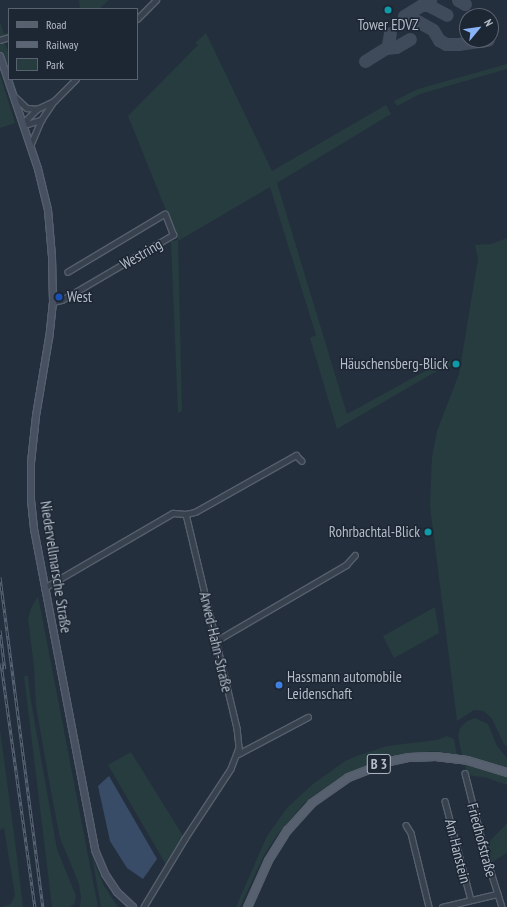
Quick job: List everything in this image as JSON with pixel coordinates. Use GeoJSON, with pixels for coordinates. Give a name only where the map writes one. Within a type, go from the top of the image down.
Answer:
{"type":"FeatureCollection","features":[{"type":"Feature","properties":{"kind":"main road","name":"Niedervellmarsche Straße"},"geometry":{"type":"LineString","coordinates":[[0,56],[23,123],[48,210],[52,257],[53,302],[49,338],[36,416],[31,463],[32,514],[44,588],[95,850],[105,874],[117,892],[133,907]]}},
{"type":"Feature","properties":{"kind":"main road","name":"B 3"},"geometry":{"type":"LineString","coordinates":[[247,907],[268,860],[287,830],[311,803],[348,777],[389,761],[408,757],[435,756],[467,760],[507,772]]}},
{"type":"Feature","properties":{"kind":"street"},"geometry":{"type":"LineString","coordinates":[[138,18],[156,0]]}},
{"type":"Feature","properties":{"kind":"street"},"geometry":{"type":"LineString","coordinates":[[30,146],[41,120],[54,101],[75,80]]}},
{"type":"Feature","properties":{"kind":"street"},"geometry":{"type":"LineString","coordinates":[[13,96],[27,108],[37,109]]}},
{"type":"Feature","properties":{"kind":"street"},"geometry":{"type":"LineString","coordinates":[[23,123],[37,109],[54,101]]}},
{"type":"Feature","properties":{"kind":"street"},"geometry":{"type":"LineString","coordinates":[[23,123],[27,124],[41,120]]}},
{"type":"Feature","properties":{"kind":"street","name":"Westring"},"geometry":{"type":"LineString","coordinates":[[53,302],[62,300],[174,235],[165,214],[68,272]]}},
{"type":"Feature","properties":{"kind":"street"},"geometry":{"type":"LineString","coordinates":[[44,588],[173,514],[196,512],[296,456],[302,461]]}},
{"type":"Feature","properties":{"kind":"street","name":"Arwed-Hahn-Straße"},"geometry":{"type":"LineString","coordinates":[[144,907],[184,839],[231,769],[238,754],[239,741],[186,514]]}},
{"type":"Feature","properties":{"kind":"street"},"geometry":{"type":"LineString","coordinates":[[216,641],[346,565],[355,555]]}},
{"type":"Feature","properties":{"kind":"street"},"geometry":{"type":"LineString","coordinates":[[238,754],[308,717]]}},
{"type":"Feature","properties":{"kind":"street","name":"Friedhofstraße"},"geometry":{"type":"LineString","coordinates":[[465,773],[497,894],[502,907]]}},
{"type":"Feature","properties":{"kind":"street","name":"Am Hanstein"},"geometry":{"type":"LineString","coordinates":[[446,801],[470,900]]}},
{"type":"Feature","properties":{"kind":"street"},"geometry":{"type":"LineString","coordinates":[[406,825],[412,838],[429,907]]}},
{"type":"Feature","properties":{"kind":"street"},"geometry":{"type":"LineString","coordinates":[[442,907],[497,894]]}},
{"type":"Feature","properties":{"kind":"green space"},"geometry":{"type":"Polygon","coordinates":[[[79,0],[109,0],[100,8],[80,8],[79,0]]]}},
{"type":"Feature","properties":{"kind":"green space"},"geometry":{"type":"Polygon","coordinates":[[[0,22],[4,34],[8,33],[8,39],[4,41],[8,51],[8,69],[0,71],[0,22]]]}},
{"type":"Feature","properties":{"kind":"green space"},"geometry":{"type":"Polygon","coordinates":[[[206,33],[272,171],[386,105],[391,114],[277,183],[347,414],[440,363],[451,359],[452,366],[442,368],[337,429],[310,338],[316,335],[270,187],[178,241],[182,411],[178,413],[171,241],[178,240],[128,116],[198,45],[195,43],[206,33]]]}},
{"type":"Feature","properties":{"kind":"green space"},"geometry":{"type":"Polygon","coordinates":[[[507,64],[507,69],[420,94],[397,106],[394,101],[418,89],[507,64]]]}},
{"type":"Feature","properties":{"kind":"green space"},"geometry":{"type":"Polygon","coordinates":[[[0,74],[15,123],[0,128],[0,74]]]}},
{"type":"Feature","properties":{"kind":"green space"},"geometry":{"type":"Polygon","coordinates":[[[507,238],[507,747],[504,744],[492,719],[484,711],[474,710],[457,721],[430,506],[432,457],[437,431],[459,374],[478,259],[475,245],[491,244],[507,238]]]}},
{"type":"Feature","properties":{"kind":"green space"},"geometry":{"type":"Polygon","coordinates":[[[38,596],[98,907],[80,907],[81,897],[79,884],[60,838],[52,797],[36,706],[34,667],[28,619],[31,608],[38,596]]]}},
{"type":"Feature","properties":{"kind":"green space"},"geometry":{"type":"Polygon","coordinates":[[[435,607],[439,633],[394,658],[383,636],[435,607]]]}},
{"type":"Feature","properties":{"kind":"green space"},"geometry":{"type":"Polygon","coordinates":[[[24,676],[28,676],[30,696],[57,849],[76,896],[75,903],[70,907],[52,907],[24,676]]]}},
{"type":"Feature","properties":{"kind":"green space"},"geometry":{"type":"Polygon","coordinates":[[[475,718],[488,724],[497,746],[507,758],[507,767],[462,755],[458,736],[460,728],[467,721],[475,718]]]}},
{"type":"Feature","properties":{"kind":"green space"},"geometry":{"type":"Polygon","coordinates":[[[0,730],[23,907],[2,907],[11,904],[15,895],[4,828],[0,830],[0,730]]]}},
{"type":"Feature","properties":{"kind":"green space"},"geometry":{"type":"Polygon","coordinates":[[[447,736],[454,739],[457,755],[436,751],[410,753],[370,763],[336,780],[305,802],[278,834],[264,855],[240,907],[236,907],[267,836],[287,808],[313,784],[345,761],[357,756],[387,746],[437,740],[447,736]]]}},
{"type":"Feature","properties":{"kind":"green space"},"geometry":{"type":"Polygon","coordinates":[[[131,752],[185,839],[168,868],[108,765],[131,752]]]}},
{"type":"Feature","properties":{"kind":"green space"},"geometry":{"type":"Polygon","coordinates":[[[466,764],[507,777],[507,785],[488,778],[467,775],[466,764]]]}},
{"type":"Feature","properties":{"kind":"green space"},"geometry":{"type":"Polygon","coordinates":[[[507,823],[507,853],[492,862],[488,846],[490,841],[507,823]]]}},
{"type":"Feature","properties":{"kind":"green space"},"geometry":{"type":"Polygon","coordinates":[[[92,856],[104,886],[118,907],[101,907],[92,856]]]}},
{"type":"Feature","properties":{"kind":"water"},"geometry":{"type":"Polygon","coordinates":[[[109,776],[157,859],[143,879],[127,868],[110,841],[98,786],[109,776]]]}},
{"type":"Feature","properties":{"kind":"taxiway"},"geometry":{"type":"LineString","coordinates":[[404,16],[430,0]]}},
{"type":"Feature","properties":{"kind":"taxiway"},"geometry":{"type":"LineString","coordinates":[[458,0],[465,4]]}},
{"type":"Feature","properties":{"kind":"taxiway"},"geometry":{"type":"LineString","coordinates":[[422,5],[428,5],[447,15]]}},
{"type":"Feature","properties":{"kind":"taxiway"},"geometry":{"type":"LineString","coordinates":[[404,16],[410,17],[433,30],[439,40],[446,44],[459,44]]}},
{"type":"Feature","properties":{"kind":"taxiway"},"geometry":{"type":"LineString","coordinates":[[386,48],[390,33]]}},
{"type":"Feature","properties":{"kind":"taxiway"},"geometry":{"type":"LineString","coordinates":[[365,61],[386,48],[396,47],[410,39]]}},
{"type":"Feature","properties":{"kind":"railway"},"geometry":{"type":"LineString","coordinates":[[0,577],[43,907]]}},
{"type":"Feature","properties":{"kind":"railway"},"geometry":{"type":"LineString","coordinates":[[0,630],[5,669]]}},
{"type":"Feature","properties":{"kind":"railway"},"geometry":{"type":"LineString","coordinates":[[1,663],[35,907]]}},
{"type":"Feature","properties":{"kind":"place","name":"Tower EDVZ"},"geometry":{"type":"Point","coordinates":[388,10]}},
{"type":"Feature","properties":{"kind":"place","name":"West"},"geometry":{"type":"Point","coordinates":[59,297]}},
{"type":"Feature","properties":{"kind":"place","name":"Häuschensberg-Blick"},"geometry":{"type":"Point","coordinates":[456,364]}},
{"type":"Feature","properties":{"kind":"place","name":"Rohrbachtal-Blick"},"geometry":{"type":"Point","coordinates":[428,532]}},
{"type":"Feature","properties":{"kind":"place","name":"Hassmann automobile Leidenschaft"},"geometry":{"type":"Point","coordinates":[279,685]}}]}
